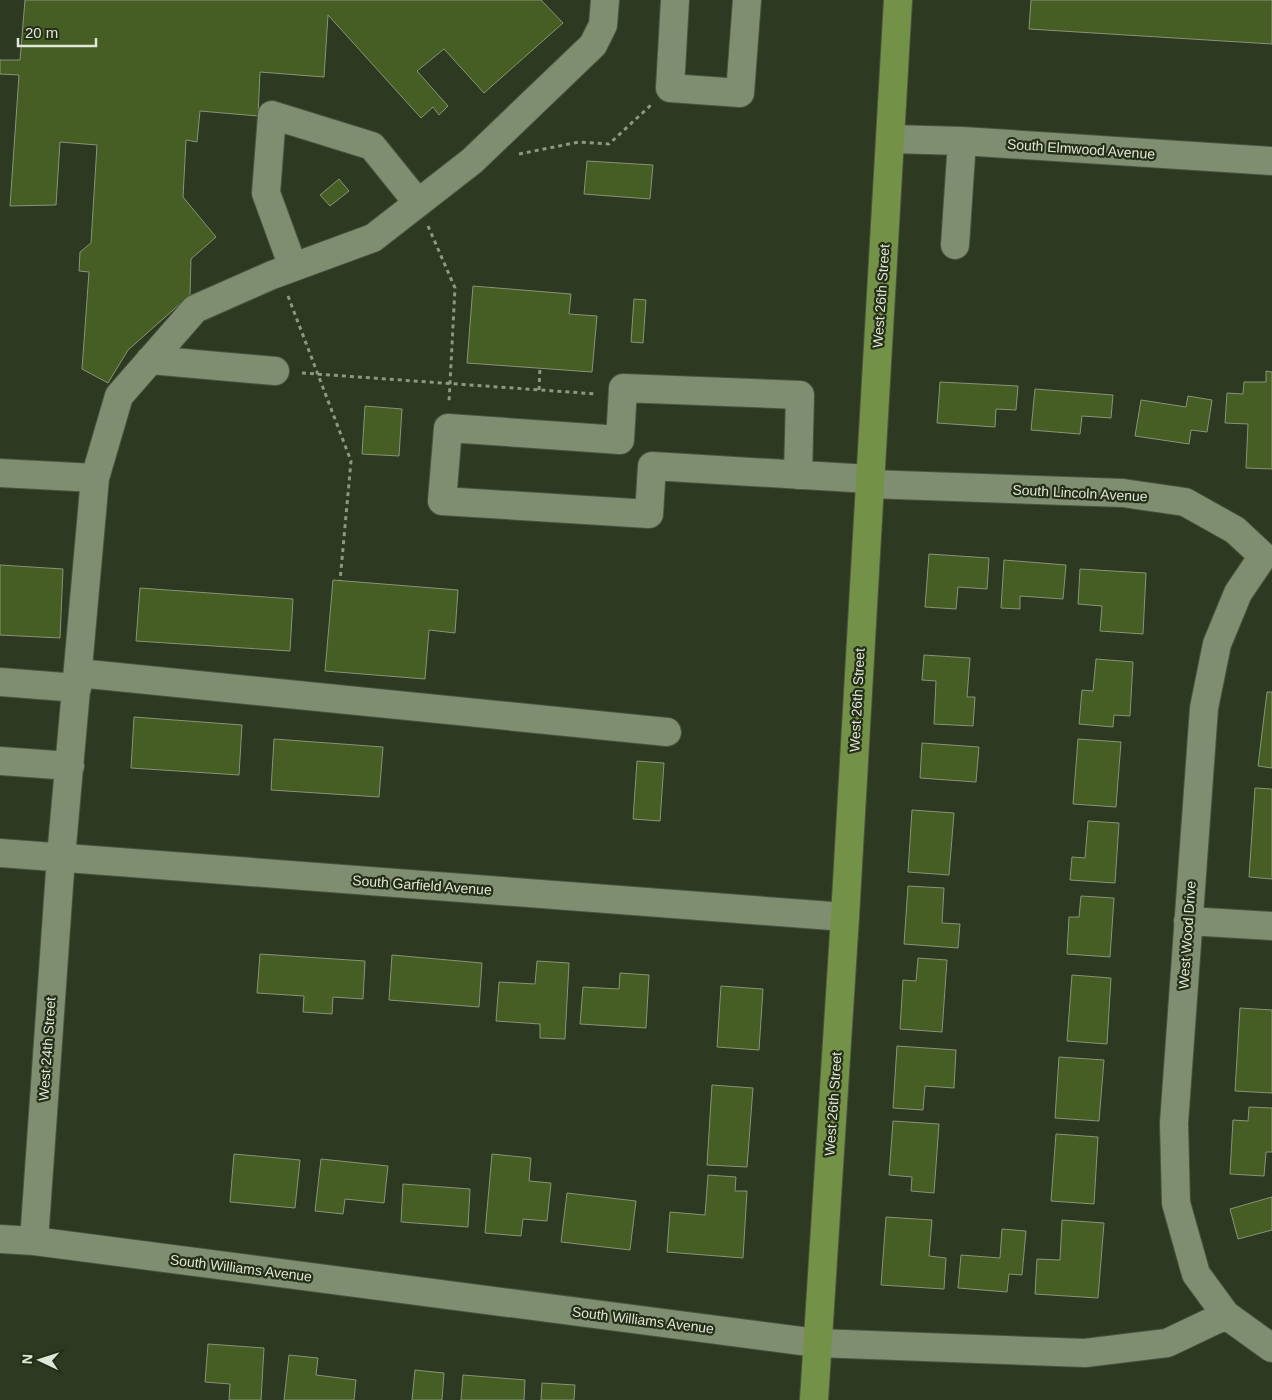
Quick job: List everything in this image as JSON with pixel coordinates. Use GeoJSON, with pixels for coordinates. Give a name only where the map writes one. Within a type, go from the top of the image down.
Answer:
{"type":"FeatureCollection","features":[{"type":"Feature","properties":{"kind":"main road","name":"West 26th Street"},"geometry":{"type":"LineString","coordinates":[[814,1400],[845,917],[898,0]]}},
{"type":"Feature","properties":{"kind":"street","name":"West 24th Street"},"geometry":{"type":"LineString","coordinates":[[34,1242],[61,857],[94,478],[119,396],[195,309],[286,269],[373,238],[472,161],[593,45],[603,25],[605,0]]}},
{"type":"Feature","properties":{"kind":"street"},"geometry":{"type":"LineString","coordinates":[[675,0],[670,88],[740,93],[747,0]]}},
{"type":"Feature","properties":{"kind":"street"},"geometry":{"type":"LineString","coordinates":[[286,269],[266,193],[272,115],[372,146],[418,203]]}},
{"type":"Feature","properties":{"kind":"street","name":"South Elmwood Avenue"},"geometry":{"type":"LineString","coordinates":[[891,139],[962,141],[1272,161]]}},
{"type":"Feature","properties":{"kind":"street"},"geometry":{"type":"LineString","coordinates":[[955,244],[962,141]]}},
{"type":"Feature","properties":{"kind":"street"},"geometry":{"type":"LineString","coordinates":[[150,360],[274,371]]}},
{"type":"Feature","properties":{"kind":"street"},"geometry":{"type":"LineString","coordinates":[[448,428],[620,440],[623,388],[800,395],[798,475]]}},
{"type":"Feature","properties":{"kind":"street","name":"South Lincoln Avenue"},"geometry":{"type":"LineString","coordinates":[[448,428],[442,501],[649,514],[652,466],[798,475],[869,482],[1123,493],[1184,502],[1235,530],[1268,554]]}},
{"type":"Feature","properties":{"kind":"street"},"geometry":{"type":"LineString","coordinates":[[0,473],[94,478]]}},
{"type":"Feature","properties":{"kind":"street","name":"West Wood Drive"},"geometry":{"type":"LineString","coordinates":[[1226,1315],[1196,1274],[1176,1203],[1174,1123],[1204,708],[1217,644],[1238,593],[1268,554]]}},
{"type":"Feature","properties":{"kind":"street"},"geometry":{"type":"LineString","coordinates":[[0,682],[77,681],[667,732]]}},
{"type":"Feature","properties":{"kind":"street"},"geometry":{"type":"LineString","coordinates":[[0,761],[70,766]]}},
{"type":"Feature","properties":{"kind":"street","name":"South Garfield Avenue"},"geometry":{"type":"LineString","coordinates":[[0,853],[845,917]]}},
{"type":"Feature","properties":{"kind":"street"},"geometry":{"type":"LineString","coordinates":[[1188,920],[1272,926]]}},
{"type":"Feature","properties":{"kind":"street","name":"South Williams Avenue"},"geometry":{"type":"LineString","coordinates":[[0,1239],[817,1343],[1085,1353],[1167,1343],[1226,1315]]}},
{"type":"Feature","properties":{"kind":"street"},"geometry":{"type":"LineString","coordinates":[[1226,1315],[1272,1348]]}},
{"type":"Feature","properties":{"kind":"path"},"geometry":{"type":"LineString","coordinates":[[515,154],[579,142],[609,144],[670,88]]}},
{"type":"Feature","properties":{"kind":"path"},"geometry":{"type":"LineString","coordinates":[[418,203],[455,288],[448,428]]}},
{"type":"Feature","properties":{"kind":"path"},"geometry":{"type":"LineString","coordinates":[[286,269],[319,375],[351,461],[340,581]]}},
{"type":"Feature","properties":{"kind":"path"},"geometry":{"type":"LineString","coordinates":[[539,390],[540,368]]}},
{"type":"Feature","properties":{"kind":"path"},"geometry":{"type":"LineString","coordinates":[[274,371],[623,396]]}},
{"type":"Feature","properties":{"kind":"building"},"geometry":{"type":"Polygon","coordinates":[[[25,0],[541,0],[563,23],[484,93],[444,49],[417,71],[448,106],[439,115],[433,107],[421,118],[328,15],[324,77],[260,72],[258,116],[200,111],[197,142],[186,140],[183,197],[216,237],[191,259],[190,295],[128,350],[108,383],[82,369],[89,272],[79,271],[80,252],[91,243],[97,145],[60,142],[56,205],[10,206],[19,75],[0,74],[0,60],[20,60],[25,0]]]}},
{"type":"Feature","properties":{"kind":"building"},"geometry":{"type":"Polygon","coordinates":[[[1031,0],[1272,0],[1272,44],[1029,29],[1031,0]]]}},
{"type":"Feature","properties":{"kind":"building"},"geometry":{"type":"Polygon","coordinates":[[[587,161],[653,165],[650,199],[584,194],[587,161]]]}},
{"type":"Feature","properties":{"kind":"building"},"geometry":{"type":"Polygon","coordinates":[[[339,179],[349,191],[330,206],[320,195],[339,179]]]}},
{"type":"Feature","properties":{"kind":"building"},"geometry":{"type":"Polygon","coordinates":[[[473,286],[571,294],[569,314],[597,316],[592,372],[467,363],[473,286]]]}},
{"type":"Feature","properties":{"kind":"building"},"geometry":{"type":"Polygon","coordinates":[[[634,299],[646,300],[643,343],[631,342],[634,299]]]}},
{"type":"Feature","properties":{"kind":"building"},"geometry":{"type":"Polygon","coordinates":[[[1266,371],[1272,372],[1272,469],[1246,468],[1248,424],[1225,423],[1227,393],[1243,394],[1244,382],[1266,382],[1266,371]]]}},
{"type":"Feature","properties":{"kind":"building"},"geometry":{"type":"Polygon","coordinates":[[[940,382],[1018,386],[1016,410],[996,409],[995,427],[937,423],[940,382]]]}},
{"type":"Feature","properties":{"kind":"building"},"geometry":{"type":"Polygon","coordinates":[[[1035,389],[1113,395],[1111,418],[1082,416],[1080,434],[1031,430],[1035,389]]]}},
{"type":"Feature","properties":{"kind":"building"},"geometry":{"type":"Polygon","coordinates":[[[1188,396],[1212,400],[1207,432],[1191,430],[1189,444],[1135,436],[1141,400],[1186,407],[1188,396]]]}},
{"type":"Feature","properties":{"kind":"building"},"geometry":{"type":"Polygon","coordinates":[[[365,406],[402,409],[399,456],[362,454],[365,406]]]}},
{"type":"Feature","properties":{"kind":"building"},"geometry":{"type":"Polygon","coordinates":[[[929,554],[989,558],[987,589],[958,587],[956,609],[925,607],[929,554]]]}},
{"type":"Feature","properties":{"kind":"building"},"geometry":{"type":"Polygon","coordinates":[[[1004,560],[1066,565],[1063,599],[1020,596],[1020,609],[1001,608],[1004,560]]]}},
{"type":"Feature","properties":{"kind":"building"},"geometry":{"type":"Polygon","coordinates":[[[0,565],[63,569],[60,638],[0,635],[0,565]]]}},
{"type":"Feature","properties":{"kind":"building"},"geometry":{"type":"Polygon","coordinates":[[[1080,569],[1146,573],[1143,634],[1100,631],[1102,606],[1078,604],[1080,569]]]}},
{"type":"Feature","properties":{"kind":"building"},"geometry":{"type":"Polygon","coordinates":[[[333,580],[458,590],[455,633],[429,630],[425,679],[325,671],[333,580]]]}},
{"type":"Feature","properties":{"kind":"building"},"geometry":{"type":"Polygon","coordinates":[[[140,588],[293,599],[290,651],[136,641],[140,588]]]}},
{"type":"Feature","properties":{"kind":"building"},"geometry":{"type":"Polygon","coordinates":[[[924,655],[970,658],[967,697],[975,697],[973,726],[934,724],[936,681],[922,680],[924,655]]]}},
{"type":"Feature","properties":{"kind":"building"},"geometry":{"type":"Polygon","coordinates":[[[1096,659],[1133,662],[1130,716],[1114,715],[1113,727],[1079,724],[1082,690],[1093,691],[1096,659]]]}},
{"type":"Feature","properties":{"kind":"building"},"geometry":{"type":"Polygon","coordinates":[[[1267,692],[1272,692],[1272,768],[1258,766],[1267,692]]]}},
{"type":"Feature","properties":{"kind":"building"},"geometry":{"type":"Polygon","coordinates":[[[134,717],[242,725],[239,775],[131,768],[134,717]]]}},
{"type":"Feature","properties":{"kind":"building"},"geometry":{"type":"Polygon","coordinates":[[[274,739],[383,747],[379,797],[271,790],[274,739]]]}},
{"type":"Feature","properties":{"kind":"building"},"geometry":{"type":"Polygon","coordinates":[[[1078,739],[1121,742],[1116,807],[1073,804],[1078,739]]]}},
{"type":"Feature","properties":{"kind":"building"},"geometry":{"type":"Polygon","coordinates":[[[922,743],[979,747],[976,782],[920,778],[922,743]]]}},
{"type":"Feature","properties":{"kind":"building"},"geometry":{"type":"Polygon","coordinates":[[[637,761],[664,763],[660,821],[633,819],[637,761]]]}},
{"type":"Feature","properties":{"kind":"building"},"geometry":{"type":"Polygon","coordinates":[[[1255,788],[1272,789],[1272,879],[1249,877],[1255,788]]]}},
{"type":"Feature","properties":{"kind":"building"},"geometry":{"type":"Polygon","coordinates":[[[912,810],[954,813],[949,875],[908,872],[912,810]]]}},
{"type":"Feature","properties":{"kind":"building"},"geometry":{"type":"Polygon","coordinates":[[[1088,821],[1119,823],[1115,883],[1070,880],[1072,857],[1085,858],[1088,821]]]}},
{"type":"Feature","properties":{"kind":"building"},"geometry":{"type":"Polygon","coordinates":[[[908,886],[944,888],[942,923],[960,924],[958,948],[904,944],[908,886]]]}},
{"type":"Feature","properties":{"kind":"building"},"geometry":{"type":"Polygon","coordinates":[[[1081,896],[1114,898],[1110,957],[1067,954],[1069,917],[1079,917],[1081,896]]]}},
{"type":"Feature","properties":{"kind":"building"},"geometry":{"type":"Polygon","coordinates":[[[260,954],[365,961],[363,999],[333,997],[332,1014],[303,1012],[304,996],[257,993],[260,954]]]}},
{"type":"Feature","properties":{"kind":"building"},"geometry":{"type":"Polygon","coordinates":[[[392,955],[482,963],[479,1007],[389,1000],[392,955]]]}},
{"type":"Feature","properties":{"kind":"building"},"geometry":{"type":"Polygon","coordinates":[[[918,958],[947,960],[942,1032],[900,1029],[903,980],[916,981],[918,958]]]}},
{"type":"Feature","properties":{"kind":"building"},"geometry":{"type":"Polygon","coordinates":[[[537,961],[569,963],[565,1039],[540,1038],[540,1024],[496,1021],[499,982],[535,984],[537,961]]]}},
{"type":"Feature","properties":{"kind":"building"},"geometry":{"type":"Polygon","coordinates":[[[620,973],[649,975],[646,1028],[580,1024],[583,987],[619,989],[620,973]]]}},
{"type":"Feature","properties":{"kind":"building"},"geometry":{"type":"Polygon","coordinates":[[[1072,975],[1111,978],[1107,1044],[1067,1041],[1072,975]]]}},
{"type":"Feature","properties":{"kind":"building"},"geometry":{"type":"Polygon","coordinates":[[[721,986],[763,989],[759,1050],[717,1047],[721,986]]]}},
{"type":"Feature","properties":{"kind":"building"},"geometry":{"type":"Polygon","coordinates":[[[1240,1008],[1272,1010],[1272,1093],[1235,1091],[1240,1008]]]}},
{"type":"Feature","properties":{"kind":"building"},"geometry":{"type":"Polygon","coordinates":[[[897,1046],[956,1050],[954,1088],[925,1086],[923,1110],[893,1108],[897,1046]]]}},
{"type":"Feature","properties":{"kind":"building"},"geometry":{"type":"Polygon","coordinates":[[[1059,1057],[1104,1060],[1099,1121],[1055,1118],[1059,1057]]]}},
{"type":"Feature","properties":{"kind":"building"},"geometry":{"type":"Polygon","coordinates":[[[712,1085],[753,1088],[747,1167],[707,1165],[712,1085]]]}},
{"type":"Feature","properties":{"kind":"building"},"geometry":{"type":"Polygon","coordinates":[[[1249,1107],[1272,1108],[1272,1152],[1266,1152],[1264,1176],[1230,1174],[1233,1120],[1248,1121],[1249,1107]]]}},
{"type":"Feature","properties":{"kind":"building"},"geometry":{"type":"Polygon","coordinates":[[[893,1121],[939,1124],[934,1193],[911,1191],[912,1177],[889,1175],[893,1121]]]}},
{"type":"Feature","properties":{"kind":"building"},"geometry":{"type":"Polygon","coordinates":[[[1056,1134],[1098,1137],[1094,1204],[1051,1201],[1056,1134]]]}},
{"type":"Feature","properties":{"kind":"building"},"geometry":{"type":"Polygon","coordinates":[[[234,1154],[300,1160],[295,1208],[230,1202],[234,1154]]]}},
{"type":"Feature","properties":{"kind":"building"},"geometry":{"type":"Polygon","coordinates":[[[492,1154],[531,1158],[529,1181],[551,1183],[547,1221],[523,1219],[521,1236],[485,1233],[492,1154]]]}},
{"type":"Feature","properties":{"kind":"building"},"geometry":{"type":"Polygon","coordinates":[[[321,1159],[388,1166],[384,1203],[345,1199],[343,1214],[315,1211],[321,1159]]]}},
{"type":"Feature","properties":{"kind":"building"},"geometry":{"type":"Polygon","coordinates":[[[708,1175],[736,1177],[735,1191],[747,1191],[743,1258],[667,1252],[670,1212],[705,1215],[708,1175]]]}},
{"type":"Feature","properties":{"kind":"building"},"geometry":{"type":"Polygon","coordinates":[[[403,1184],[470,1189],[468,1227],[401,1222],[403,1184]]]}},
{"type":"Feature","properties":{"kind":"building"},"geometry":{"type":"Polygon","coordinates":[[[567,1193],[636,1201],[630,1250],[561,1242],[567,1193]]]}},
{"type":"Feature","properties":{"kind":"building"},"geometry":{"type":"Polygon","coordinates":[[[1272,1197],[1272,1230],[1238,1239],[1230,1209],[1272,1197]]]}},
{"type":"Feature","properties":{"kind":"building"},"geometry":{"type":"Polygon","coordinates":[[[886,1217],[932,1220],[929,1256],[946,1258],[944,1289],[881,1285],[886,1217]]]}},
{"type":"Feature","properties":{"kind":"building"},"geometry":{"type":"Polygon","coordinates":[[[1062,1220],[1104,1223],[1098,1298],[1035,1294],[1037,1259],[1060,1260],[1062,1220]]]}},
{"type":"Feature","properties":{"kind":"building"},"geometry":{"type":"Polygon","coordinates":[[[1002,1229],[1026,1231],[1022,1275],[1009,1274],[1007,1292],[958,1288],[961,1255],[1000,1258],[1002,1229]]]}},
{"type":"Feature","properties":{"kind":"building"},"geometry":{"type":"Polygon","coordinates":[[[208,1344],[264,1348],[261,1400],[229,1400],[230,1384],[205,1382],[208,1344]]]}},
{"type":"Feature","properties":{"kind":"building"},"geometry":{"type":"Polygon","coordinates":[[[289,1355],[318,1358],[316,1375],[356,1380],[354,1400],[284,1400],[289,1355]]]}},
{"type":"Feature","properties":{"kind":"building"},"geometry":{"type":"Polygon","coordinates":[[[415,1370],[444,1373],[442,1400],[412,1400],[415,1370]]]}},
{"type":"Feature","properties":{"kind":"building"},"geometry":{"type":"Polygon","coordinates":[[[463,1375],[525,1380],[524,1400],[461,1400],[463,1375]]]}},
{"type":"Feature","properties":{"kind":"building"},"geometry":{"type":"Polygon","coordinates":[[[542,1383],[575,1385],[574,1400],[541,1400],[542,1383]]]}}]}
